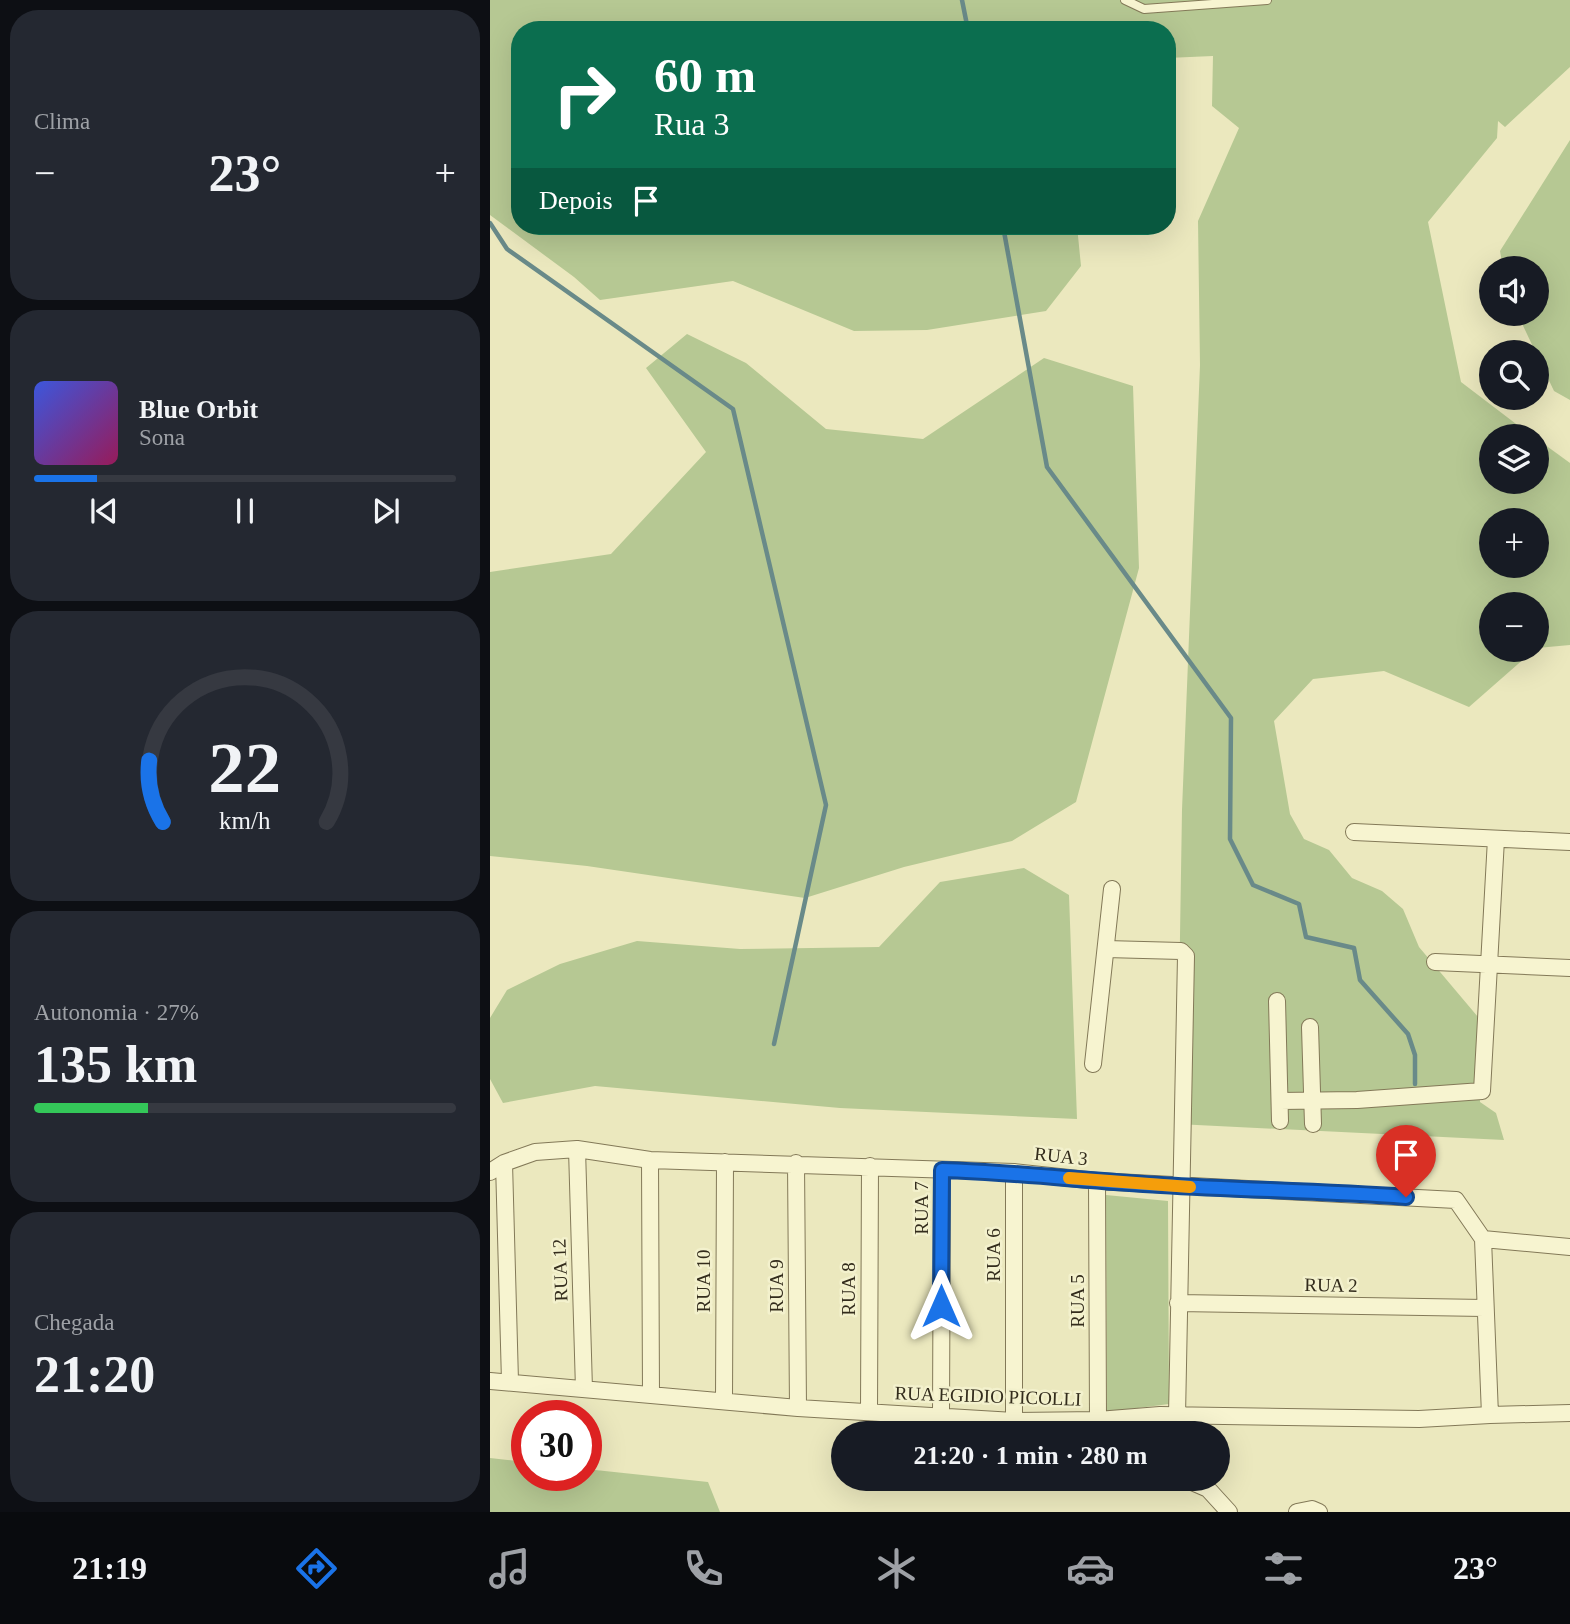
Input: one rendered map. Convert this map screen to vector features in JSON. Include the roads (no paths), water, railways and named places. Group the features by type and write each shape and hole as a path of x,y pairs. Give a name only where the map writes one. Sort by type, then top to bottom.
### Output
{"street":[{"path":"1354,832 1570,842"},
{"path":"1280,1101 1482,1091 1496,839"},
{"path":"1093,1065 1112,889"},
{"path":"1106,949 1181,951 1186,956 1178,1303 1181,1421"},
{"path":"1435,962 1570,968"},
{"path":"1278,1001 1280,1122"},
{"path":"1310,1027 1313,1124"},
{"name":"RUA 3","path":"490,1172 504,1163 535,1152 577,1149 650,1160 1014,1172 1097,1181 1455,1200 1483,1238"},
{"name":"RUA 12","path":"577,1149 584,1389"},
{"path":"650,1160 652,1394"},
{"name":"RUA 10","path":"724,1399 725,1162"},
{"path":"504,1163 510,1381"},
{"name":"RUA 9","path":"796,1164 798,1408"},
{"name":"RUA 8","path":"869,1412 870,1166"},
{"name":"RUA 7","path":"941,1415 942,1170"},
{"name":"RUA 6","path":"1014,1172 1014,1421"},
{"name":"RUA 5","path":"1097,1181 1098,1420"},
{"path":"1490,1415 1483,1238 1570,1247"},
{"name":"RUA 2","path":"1178,1303 1484,1308"},
{"name":"RUA EGIDIO PICOLLI","path":"490,1381 724,1399 798,1408 1014,1421 1180,1415 1419,1419 1570,1413"},
{"path":"1210,1491 1229,1512"},
{"path":"1297,1512 1312,1509 1319,1512"}],"lane":[{"path":"1125,0 1144,9 1267,0"}],"waterway":[{"path":"962,0 966,21"},
{"path":"490,223 507,249 733,409 826,805 774,1044"},
{"path":"1005,235 1047,467 1231,718 1230,839 1253,885 1299,904 1306,937 1354,948 1360,980 1408,1034 1415,1055 1415,1084"}]}
